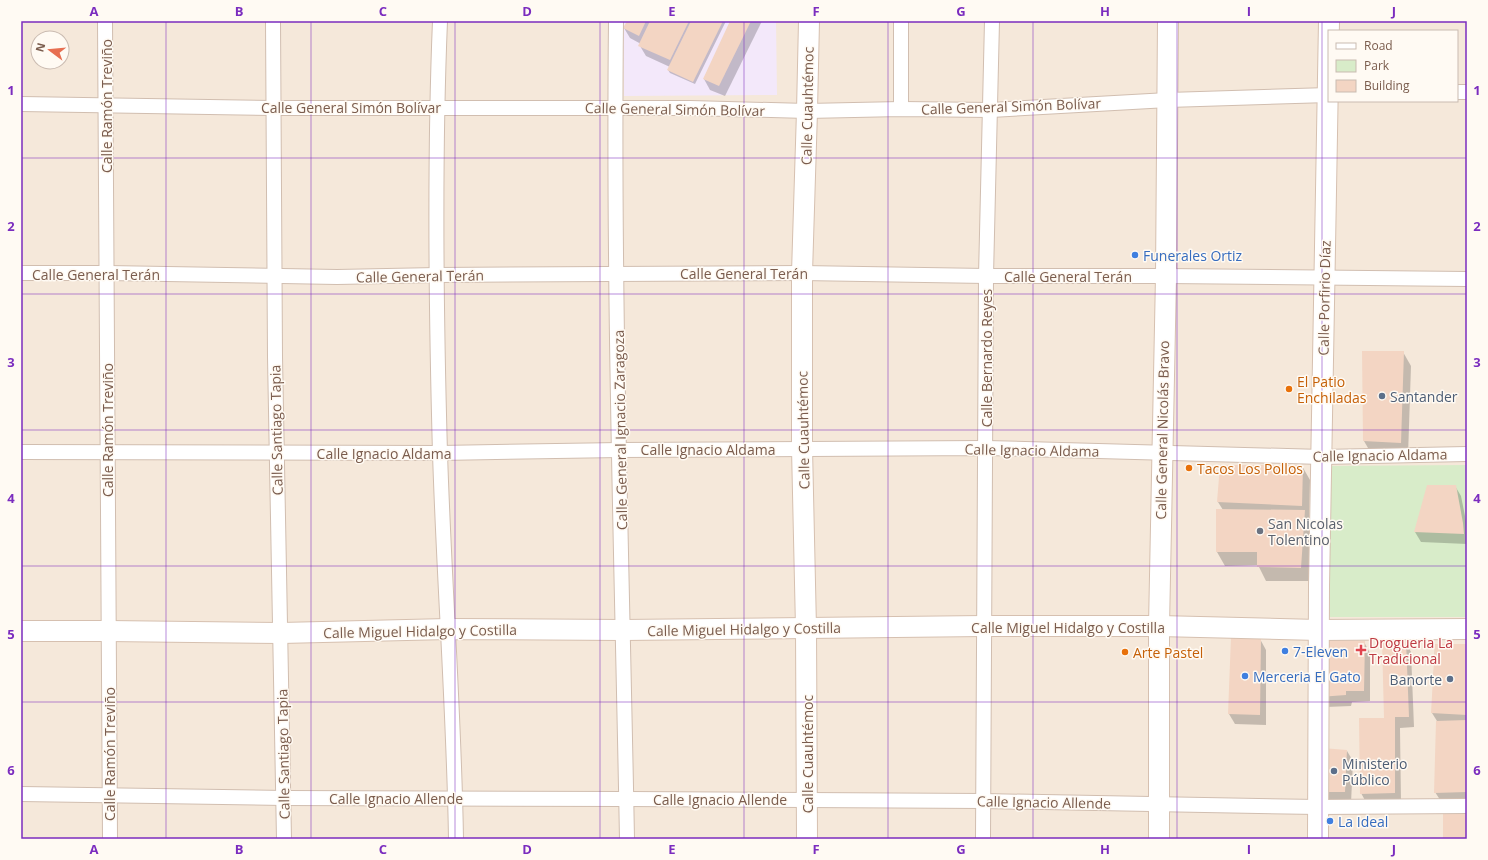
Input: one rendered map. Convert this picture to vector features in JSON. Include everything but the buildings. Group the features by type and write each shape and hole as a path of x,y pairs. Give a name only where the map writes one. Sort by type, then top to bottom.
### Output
{"street":[{"name":"Calle Ramón Treviño","path":"106,21 110,839"},
{"name":"Calle Santiago Tapia","path":"273,21 277,453 284,839"},
{"path":"440,21 437,108 437,275 440,453 456,839"},
{"name":"Calle General Ignacio Zaragoza","path":"616,21 615,108 617,274 627,839"},
{"name":"Calle Cuauhtémoc","path":"807,839 806,628 802,448 802,273 809,21"},
{"path":"901,21 901,109"},
{"name":"Calle Bernardo Reyes","path":"983,839 986,276 992,21"},
{"name":"Calle General Nicolás Bravo","path":"1159,839 1158,626 1166,276 1168,21"},
{"name":"Calle Porfirio Díaz","path":"1318,839 1318,630 1325,278 1328,21"},
{"name":"Calle General Simón Bolívar","path":"21,104 274,108 615,108 807,111 901,109 991,110 1168,100 1328,95"},
{"name":"Calle General Terán","path":"21,273 107,273 275,277 802,273 986,276 1467,279"},
{"name":"Calle Ignacio Aldama","path":"21,452 440,453 802,448 986,448 1322,457 1467,454"},
{"name":"Calle Miguel Hidalgo y Costilla","path":"21,631 280,633 448,629 623,630 984,626 1158,626 1318,630 1467,629"},
{"name":"Calle Ignacio Allende","path":"21,794 284,798 627,798 983,801 1318,807 1467,806"}],"shaded area":[{"path":"21,21 1467,21 1467,839 21,839"},
{"path":"623,21 776,21 777,95 624,96"}],"green space":[{"path":"1467,465 1467,617 1325,617 1325,466"}],"place":[{"name":"Funerales Ortiz","path":"1135,255"},
{"name":"El Patio Enchiladas","path":"1289,389"},
{"name":"Santander","path":"1382,396"},
{"name":"Tacos Los Pollos","path":"1189,468"},
{"name":"San Nicolas Tolentino","path":"1260,531"},
{"name":"Drogueria La Tradicional","path":"1361,650"},
{"name":"7-Eleven","path":"1285,651"},
{"name":"Arte Pastel","path":"1125,652"},
{"name":"Merceria El Gato","path":"1245,676"},
{"name":"Banorte","path":"1450,679"},
{"name":"Ministerio Público","path":"1334,771"},
{"name":"La Ideal","path":"1330,821"}]}
